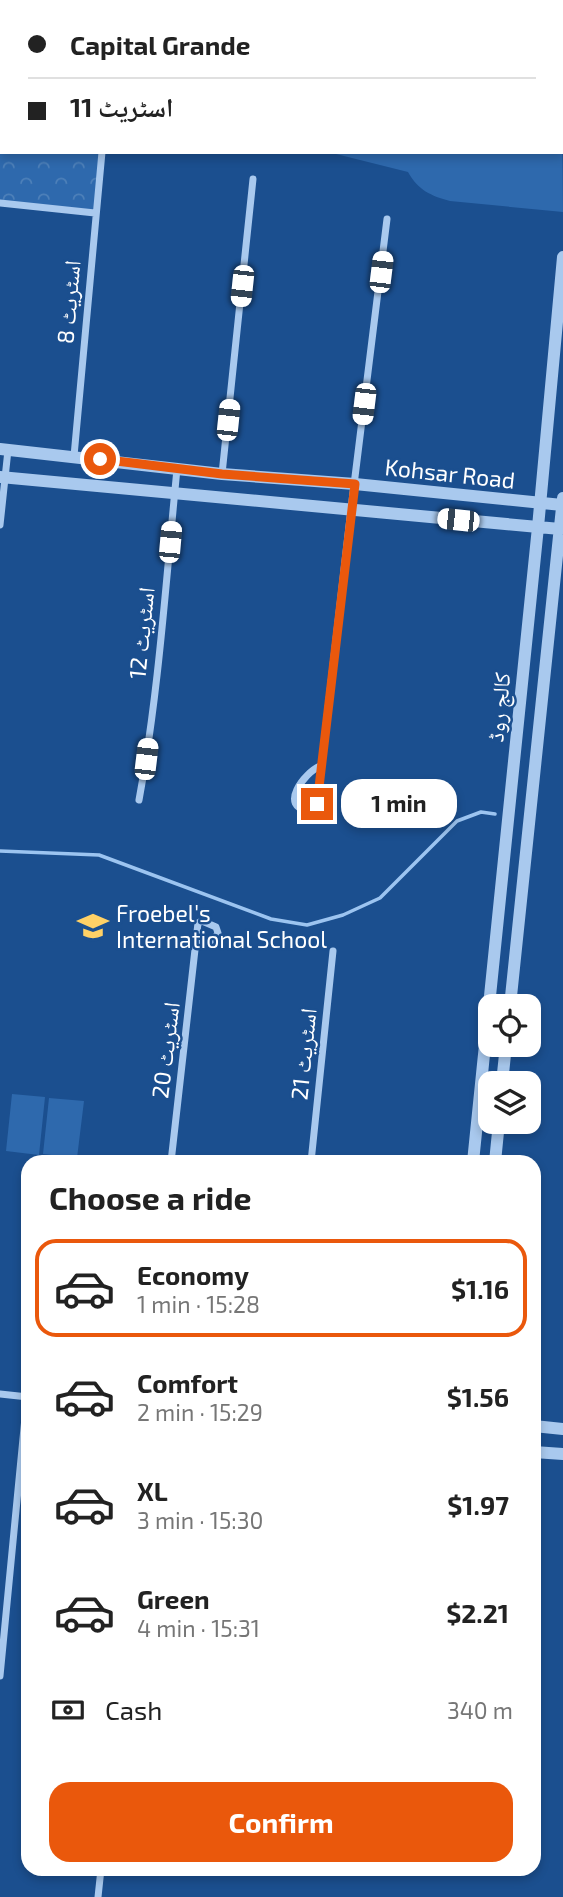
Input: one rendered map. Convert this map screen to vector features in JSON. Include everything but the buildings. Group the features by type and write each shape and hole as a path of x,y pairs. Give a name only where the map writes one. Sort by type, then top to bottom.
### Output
{"street":[{"name":"اسٹریٹ 8","path":"74,456 102,154"},
{"path":"222,474 253,179"},
{"path":"0,203 95,214"},
{"path":"320,766 311,770 297,788 295,806 301,810 309,811 317,804 387,219"},
{"name":"کالج روڈ","path":"474,1155 563,257"},
{"path":"0,525 4,449"},
{"name":"Kohsar Road","path":"4,449 222,474 355,484 562,505"},
{"name":"اسٹریٹ 12","path":"139,800 153,705 177,469"},
{"name":"Kohsar Road","path":"3,477 560,529"},
{"name":"کالج روڈ","path":"511,994 563,498"},
{"name":"اسٹریٹ 20","path":"172,1155 196,943"},
{"name":"اسٹریٹ 21","path":"312,1155 333,951"},
{"path":"496,1155 498,1134"},
{"path":"0,1394 21,1396"},
{"path":"541,1427 563,1429"},
{"path":"541,1452 563,1454"},
{"path":"0,1676 21,1467"},
{"path":"98,1897 100,1876"}],"green space":[{"path":"0,154 102,154 95,213 0,203"},
{"path":"336,154 562,154 563,212 450,201 426,191 408,172"},
{"path":"12,1094 45,1097 39,1155 6,1151"},
{"path":"49,1098 84,1101 77,1155 43,1154"}],"waterway":[{"path":"0,851 99,855 271,919 307,925 343,915 380,898 457,821 481,812 495,814"}],"place":[{"name":"Froebel's International School","path":"93,926"}],"route":[{"path":"100,459 222,474 355,484 317,804"}]}
